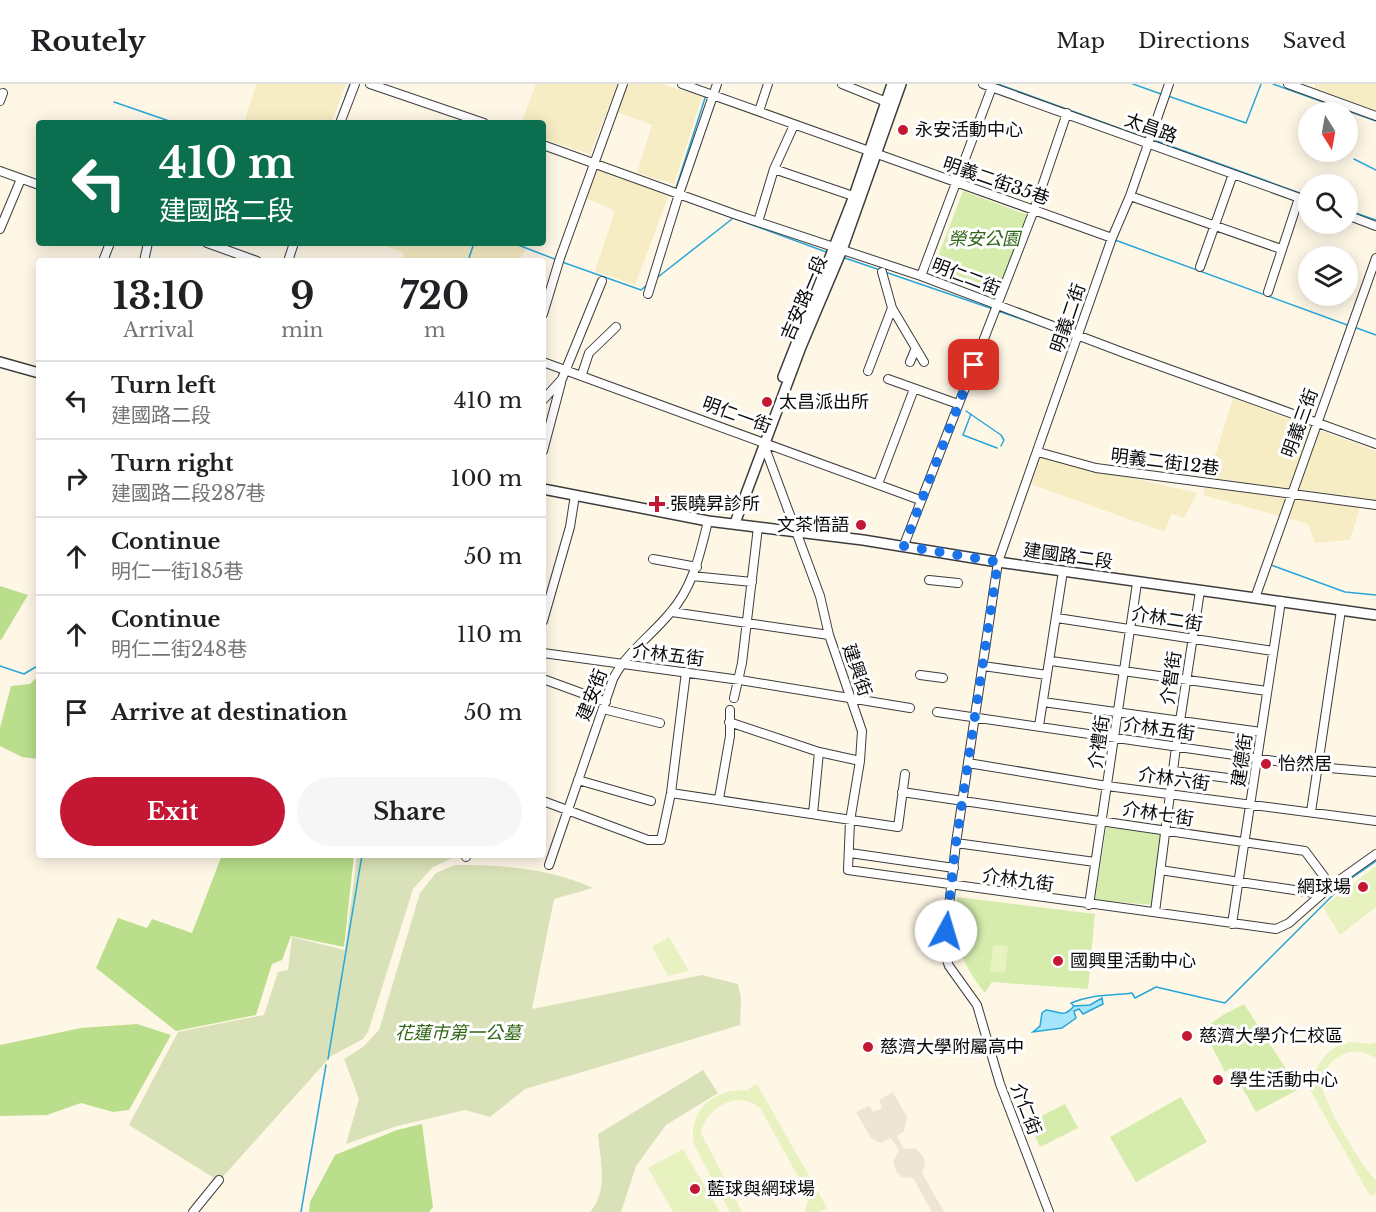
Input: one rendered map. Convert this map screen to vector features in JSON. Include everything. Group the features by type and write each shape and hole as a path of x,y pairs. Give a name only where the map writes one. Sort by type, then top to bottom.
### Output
{"street":[{"path":"341,120 355,84"},
{"path":"370,84 475,120"},
{"path":"546,304 560,258 622,84"},
{"name":"明義二街35巷","path":"682,84 1112,238"},
{"path":"648,294 717,84"},
{"path":"759,111 768,84"},
{"path":"842,84 890,103"},
{"name":"吉安路一段","path":"890,103 892,84"},
{"name":"吉安路一段","path":"732,523 838,249 890,103 901,84"},
{"name":"太昌路","path":"983,84 1298,198"},
{"name":"明義二街","path":"998,562 1169,84"},
{"path":"1288,84 1376,116"},
{"path":"921,276 992,87"},
{"path":"904,546 920,500 1035,210 1067,113"},
{"path":"758,222 774,169 794,124"},
{"name":"明仁二街","path":"546,146 758,222 921,276 1078,336 1376,444"},
{"path":"774,169 857,197"},
{"path":"0,171 36,184"},
{"path":"1200,267 1233,174"},
{"path":"0,229 21,179"},
{"path":"1130,196 1214,228 1281,249"},
{"path":"1268,292 1298,201"},
{"path":"1358,219 1376,226"},
{"path":"215,246 249,258"},
{"name":"明義三街","path":"1255,598 1376,258"},
{"path":"882,272 892,309 924,362"},
{"path":"546,440 562,379 603,281"},
{"path":"868,371 892,309"},
{"path":"582,374 589,353 616,327"},
{"path":"910,362 915,350"},
{"path":"0,362 36,371"},
{"name":"明仁一街","path":"546,363 582,374 920,500"},
{"path":"546,397 562,379"},
{"path":"888,379 958,404"},
{"path":"878,484 914,389"},
{"name":"建興街","path":"764,443 820,596 829,635 862,731 860,761 850,821"},
{"name":"明義二街12巷","path":"1038,452 1096,468 1376,504"},
{"name":"建國路二段","path":"546,490 708,520 904,546 1137,583 1376,615"},
{"path":"546,611 570,528 575,495"},
{"name":"建安街","path":"549,865 620,665 672,612 697,567 708,520"},
{"path":"734,698 747,622 758,527"},
{"path":"653,559 697,567"},
{"name":"介仁街","path":"998,562 956,843 944,952 949,966 977,1005 1000,1084 1049,1212"},
{"path":"1039,726 1051,661 1063,571"},
{"path":"692,576 752,582"},
{"path":"929,580 958,583"},
{"name":"介禮街","path":"1089,905 1137,583"},
{"name":"介智街","path":"1155,912 1176,747 1200,591"},
{"name":"建德街","path":"1233,924 1281,601"},
{"path":"1311,812 1341,610"},
{"path":"672,612 829,635"},
{"name":"介林二街","path":"1056,618 1273,651"},
{"name":"介林五街","path":"546,653 686,672 853,701 910,708"},
{"path":"1051,661 1267,691"},
{"path":"983,666 1047,675"},
{"path":"546,802 648,840 661,840 671,792 686,672"},
{"path":"920,675 943,678"},
{"path":"546,680 604,706 660,723"},
{"path":"1043,702 1261,732"},
{"path":"719,799 730,736 730,710"},
{"name":"介林五街","path":"937,712 1317,767 1376,772"},
{"path":"729,722 819,752 860,761"},
{"path":"813,814 819,752"},
{"name":"介林六街","path":"968,763 1107,786 1376,821"},
{"path":"1174,771 1228,778"},
{"path":"671,792 898,827 905,774"},
{"path":"578,780 651,801"},
{"name":"介林七街","path":"902,792 1305,851 1331,886"},
{"name":"介林九街","path":"850,821 848,870 1276,929 1284,927 1331,886 1376,854"},
{"path":"956,843 1095,862"},
{"path":"850,853 954,867"},
{"path":"1160,870 1321,894"},
{"path":"193,1212 219,1180"}],"shaded area":[{"path":"256,84 346,84 332,120 245,120"},
{"path":"536,84 618,84 590,154 546,140 546,120 522,120"},
{"path":"626,84 663,84 702,97 674,184 637,173 652,125 617,112"},
{"path":"1315,84 1376,84 1376,110 1358,102 1314,88"},
{"path":"596,169 669,195 635,285 595,271 615,211 586,198"},
{"path":"386,246 527,246 521,258 402,258 404,253"},
{"path":"1233,398 1376,451 1376,508 1360,507 1350,540 1315,543 1308,524 1203,495"},
{"path":"1038,456 1197,493 1184,518 1171,514 1165,532 1030,484"},
{"path":"893,1092 907,1117 904,1131 897,1136 904,1149 915,1148 923,1156 925,1164 922,1173 944,1212 932,1212 913,1178 902,1177 897,1173 893,1161 899,1151 891,1138 881,1143 871,1138 856,1112 869,1106 873,1112 882,1108 879,1100"}],"green space":[{"name":"榮安公園","path":"963,191 1033,217 1001,297 932,272"},
{"path":"0,586 28,595 1,640 0,639"},
{"path":"36,678 36,759 22,757 0,746 0,728 11,686 30,684"},
{"path":"1107,823 1163,832 1154,905 1095,900"},
{"path":"221,858 354,858 344,947 291,936 282,960 272,964 256,1015 176,1031 96,968 118,918 147,928 152,919 192,933"},
{"name":"花蓮市第一公墓","path":"357,858 452,858 433,867 413,889 368,1032 363,1039 331,1056 219,1181 129,1125 178,1032 264,1015 278,972 288,970 292,937 345,950"},
{"name":"花蓮市第一公墓","path":"455,865 525,869 559,876 593,888 554,899 532,1009 702,975 738,984 741,998 740,1025 525,1089 490,1117 465,1110 397,1126 346,1144 359,1099 344,1059 363,1047 379,1030 420,893 436,873"},
{"name":"網球場","path":"1376,866 1376,907 1340,935 1323,907"},
{"path":"957,897 1095,914 1088,989 992,982 985,993 963,959 957,937"},
{"path":"669,937 689,971 668,976 652,947"},
{"path":"993,945 1008,946 1005,973 990,971"},
{"path":"1244,1004 1299,1089 1256,1112 1231,1068 1225,1072 1203,1029"},
{"path":"137,1024 171,1035 129,1110 113,1112 81,1103 47,1115 0,1116 0,1045 81,1028"},
{"path":"1353,1042 1371,1044 1376,1042 1376,1059 1359,1052 1342,1055 1328,1067 1322,1084 1344,1134 1376,1180 1376,1193 1370,1196 1305,1081 1312,1078 1319,1064 1332,1049"},
{"path":"703,1070 718,1093 666,1125 636,1166 621,1212 590,1212 600,1195 602,1175 598,1134"},
{"path":"757,1084 827,1208 820,1212 805,1212 809,1196 760,1108 751,1103 742,1100 724,1104 709,1116 701,1133 742,1212 730,1212 694,1145 695,1122 699,1112 707,1103 726,1093 737,1090 749,1091 748,1089"},
{"path":"1181,1097 1207,1142 1136,1182 1110,1137"},
{"path":"1065,1104 1078,1128 1040,1147 1029,1122"},
{"path":"422,1124 433,1207 429,1212 309,1212 310,1202 335,1155 397,1130"},
{"path":"683,1149 720,1212 673,1212 648,1168"}],"water":[{"path":"1102,998 1103,1004 1083,1014 1079,1009 1074,1011 1076,1018 1062,1028 1033,1032 1040,1026 1042,1013 1046,1010 1064,1013 1074,1006 1090,1005"}],"waterway":[{"path":"337,120 350,84"},
{"path":"998,84 1146,138"},
{"path":"1133,84 1161,94"},
{"path":"1168,96 1246,123 1261,84"},
{"path":"1273,84 1376,121"},
{"path":"678,189 676,188 706,95"},
{"path":"114,102 166,120"},
{"path":"1154,140 1298,192"},
{"path":"1358,161 1376,170"},
{"path":"681,199 829,253"},
{"path":"1358,214 1376,220"},
{"path":"658,277 732,219"},
{"path":"1115,240 1350,326"},
{"path":"469,258 473,246"},
{"path":"521,246 557,260"},
{"path":"842,257 880,270"},
{"path":"562,262 641,290 647,285"},
{"path":"885,272 993,309"},
{"path":"998,311 1061,333"},
{"path":"1354,327 1376,335"},
{"path":"966,411 1001,435 1004,440 1001,446"},
{"path":"971,414 963,435 997,448"},
{"path":"1271,565 1345,592 1376,595"},
{"path":"0,666 24,674 36,667"},
{"path":"328,1059 362,858"},
{"path":"1074,1006 1071,1003 1094,997 1132,993 1135,998 1156,987 1225,1003 1346,882 1376,861"},
{"path":"301,1212 326,1065"}],"place":[{"name":"永安活動中心","path":"903,130"},
{"name":"太昌派出所","path":"767,402"},
{"name":"張曉昇診所","path":"657,504"},
{"name":"文茶悟語","path":"861,525"},
{"name":"怡然居","path":"1266,764"},
{"name":"網球場","path":"1363,887"},
{"name":"國興里活動中心","path":"1058,961"},
{"name":"慈濟大學介仁校區","path":"1187,1036"},
{"name":"慈濟大學附屬高中","path":"868,1047"},
{"name":"學生活動中心","path":"1218,1080"},
{"name":"藍球與網球場","path":"695,1189"}],"route":[{"path":"946,931 956,843 986,639 996,589 998,562 904,546 974,365"}]}
